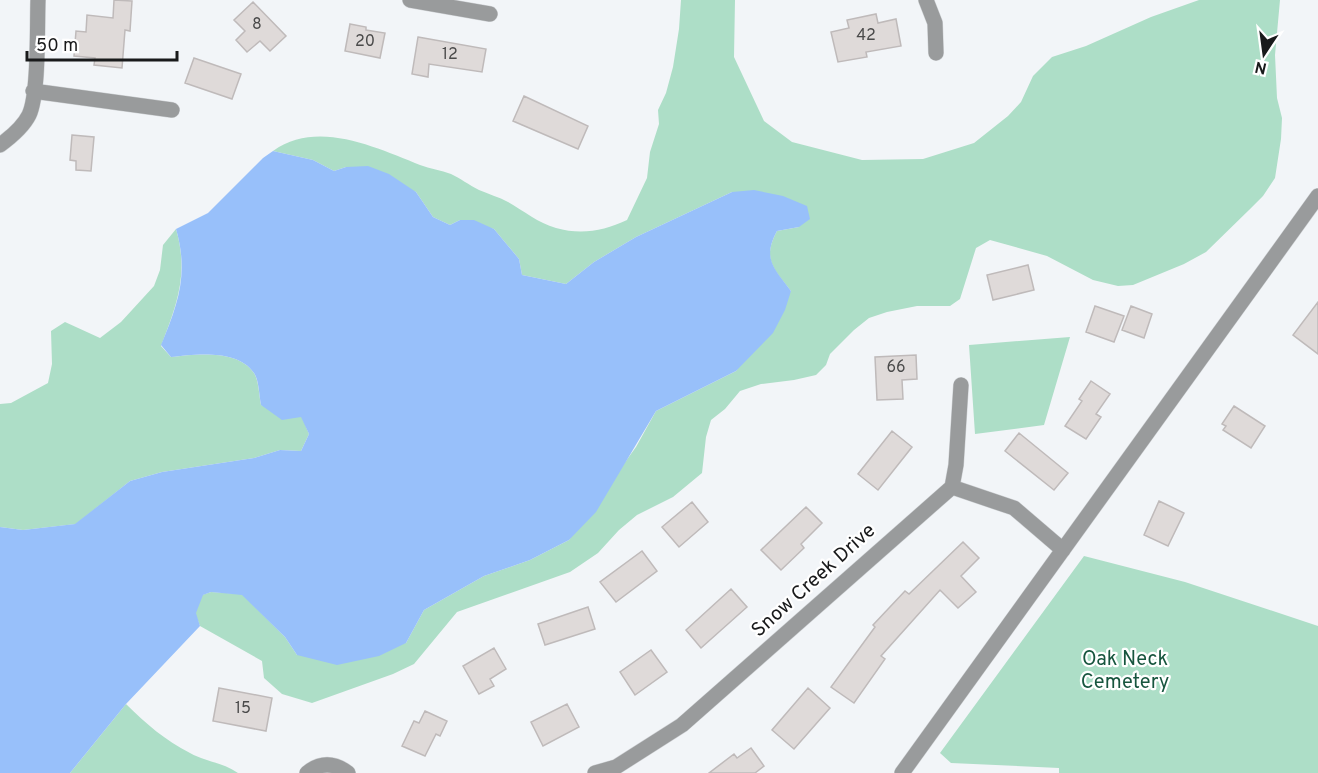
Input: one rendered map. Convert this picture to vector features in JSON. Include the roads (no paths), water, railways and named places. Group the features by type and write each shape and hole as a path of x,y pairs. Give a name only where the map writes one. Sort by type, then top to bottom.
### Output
{"street":[{"path":"0,145 18,130 30,113 38,0"},
{"path":"410,0 490,14"},
{"path":"926,0 935,23 936,53"},
{"path":"33,91 172,110"},
{"path":"902,773 1318,196"},
{"path":"961,385 956,465 952,487 1014,508 1063,550"},
{"name":"Snow Creek Drive","path":"595,773 616,767 682,725 952,487"},
{"path":"307,773 322,764 332,764 348,773"}],"water":[{"path":"273,151 313,160 334,171 346,167 368,166 389,174 416,192 433,217 450,225 460,220 474,220 494,229 519,259 522,275 566,284 594,262 636,237 732,192 754,190 783,196 807,206 810,219 799,227 777,231 770,249 775,269 791,291 785,310 773,333 736,371 656,411 596,512 569,540 530,560 484,576 424,610 406,643 379,656 337,665 297,655 285,637 242,595 211,592 203,595 196,613 200,626 126,704 70,773 0,773 0,527 23,530 75,524 130,481 162,472 254,458 280,450 301,451 309,434 301,417 282,420 261,405 256,376 247,365 238,360 216,355 171,357 161,345 180,288 182,260 176,229 208,213 263,158"}],"park label":[{"name":"Oak Neck Cemetery","path":"1125,672"}]}
